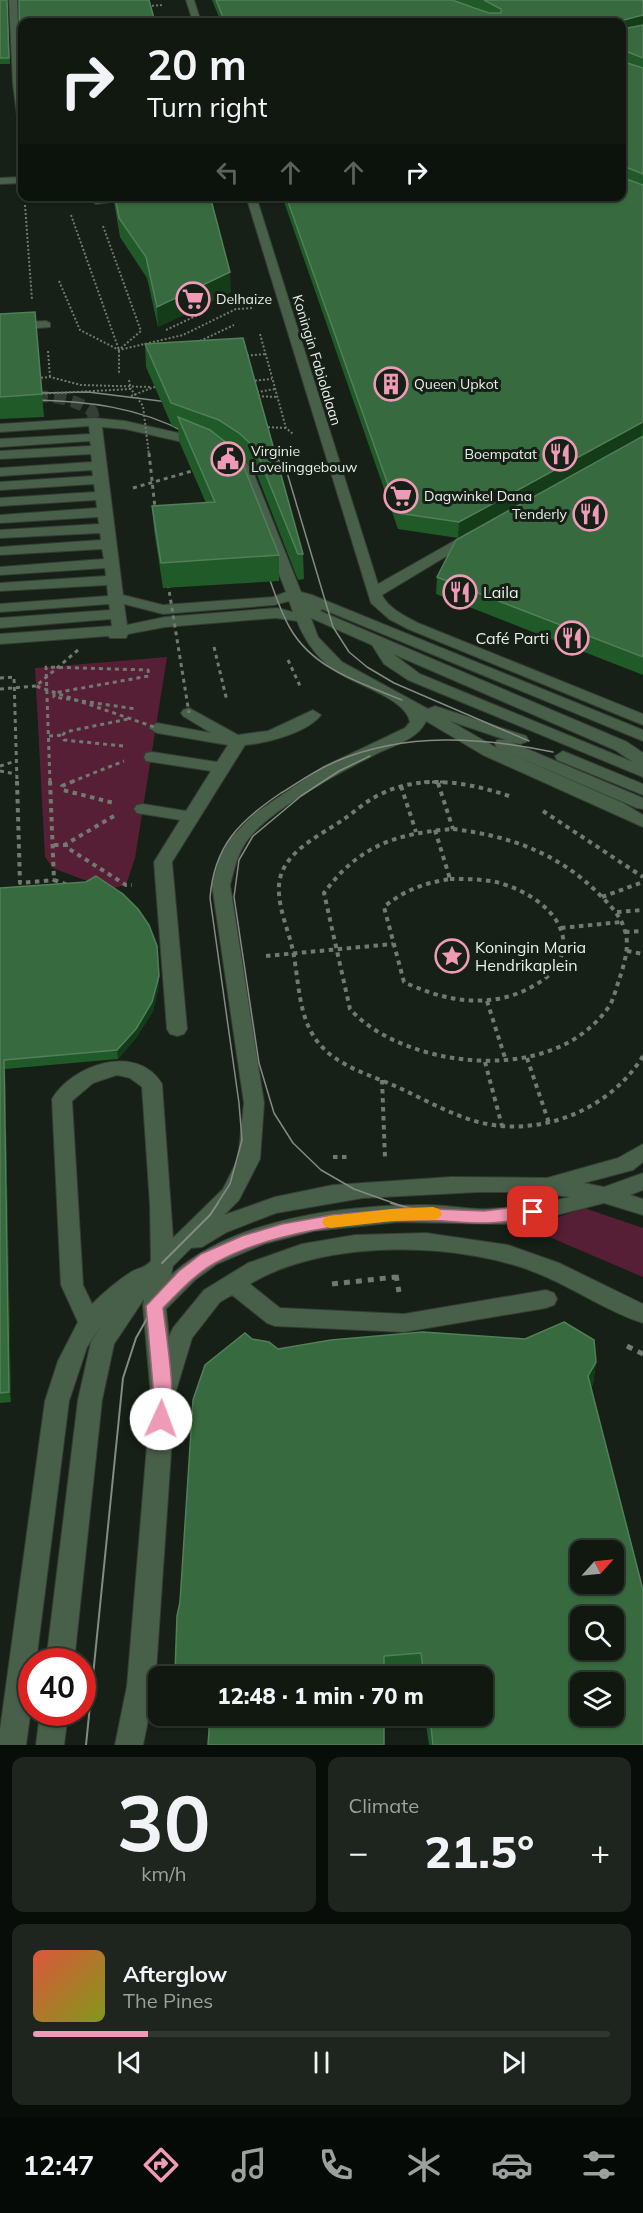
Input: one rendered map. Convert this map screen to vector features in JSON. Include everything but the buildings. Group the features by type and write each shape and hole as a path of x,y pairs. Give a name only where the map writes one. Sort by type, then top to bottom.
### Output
{"street":[{"path":"13,0 12,70 18,98"},
{"path":"190,0 196,18"},
{"path":"0,181 18,180"},
{"name":"Koningin Fabiolalaan","path":"253,201 375,596"},
{"path":"0,327 46,325"},
{"path":"0,428 94,422 125,425 200,441 215,447 235,460 248,474 311,638 336,665 402,700 489,751 617,807 643,822"},
{"path":"0,641 121,635 94,422"},
{"path":"0,443 97,444"},
{"path":"0,455 97,444"},
{"path":"0,472 99,473"},
{"path":"0,486 99,473"},
{"path":"0,502 102,496"},
{"path":"0,519 105,512"},
{"path":"0,534 107,528"},
{"path":"485,530 375,596 369,610 378,641 390,661 414,677 643,772"},
{"path":"0,551 109,544"},
{"path":"0,571 111,563"},
{"path":"0,587 114,587"},
{"path":"0,603 114,587"},
{"path":"0,608 123,599 163,610 274,601 293,595 309,605 621,746 643,760"},
{"path":"375,596 394,616 430,633 643,720"},
{"path":"0,641 123,630 165,621 277,613 292,617 309,605"},
{"path":"309,605 643,736"},
{"path":"0,623 117,614"},
{"path":"402,700 537,745 643,790"},
{"path":"62,1648 90,1400 103,1342 132,1296 231,1194 249,1159 254,1103 230,960 221,885 230,856 240,838 260,818 329,771 411,731 418,722 416,712 402,700"},
{"path":"402,700 643,802"},
{"path":"189,713 238,742"},
{"path":"157,728 238,742 281,734 313,715"},
{"path":"177,1029 163,862 238,742"},
{"path":"152,757 221,768"},
{"path":"573,760 643,802"},
{"path":"143,809 191,817"},
{"path":"89,1321 72,1286 62,1099 73,1085 92,1074 118,1068 136,1072 152,1084 161,1204 162,1263 154,1306 163,1397 141,1686 129,1745"},
{"path":"547,1185 625,1164 643,1152"},
{"path":"154,1306 185,1276 207,1259 248,1240 282,1230 392,1215 428,1213 484,1217 515,1214 551,1209 604,1195 643,1181"},
{"path":"12,1745 57,1401 65,1369 78,1338 89,1321 120,1291 197,1239 234,1219 279,1204 345,1190 510,1182 547,1185 604,1195 643,1207"},
{"path":"163,1397 181,1335 212,1296 256,1269 302,1253 355,1243 426,1241 476,1247 508,1254 551,1269 643,1314"},
{"path":"234,1283 275,1317 404,1323 546,1299"},
{"path":"50,1745 52,1726"}],"path":[{"path":"147,6 168,5"},
{"path":"24,201 32,300 46,325 50,377"},
{"path":"96,201 108,243 141,331 119,350"},
{"path":"69,207 119,350 119,374"},
{"path":"59,282 80,330 119,350 183,335 236,309 253,308"},
{"path":"166,330 200,314"},
{"path":"200,341 234,325"},
{"path":"238,356 266,354"},
{"path":"30,379 50,377 81,385 162,389"},
{"path":"242,381 272,379 286,428 257,427"},
{"path":"129,380 131,389 143,406 156,514"},
{"path":"36,394 131,389"},
{"path":"275,389 243,395 277,397"},
{"path":"102,496 288,447"},
{"path":"168,584 189,713"},
{"path":"36,686 78,650"},
{"path":"284,653 313,715"},
{"path":"47,696 149,675 148,670 46,667 47,696 52,788 54,880"},
{"path":"0,678 14,677 20,883 54,880 75,888"},
{"path":"0,688 36,686 157,728"},
{"path":"49,736 63,735 65,732 145,713 54,697 54,695"},
{"path":"63,735 64,740 131,747"},
{"path":"63,788 62,786 132,758"},
{"path":"0,766 16,761"},
{"path":"0,771 16,774"},
{"path":"438,783 453,829"},
{"path":"512,797 483,789 438,783 401,786 381,793 299,850 285,863 279,880 279,893 294,953 306,1020 312,1034 328,1053 348,1066 478,1122 502,1126 549,1123 588,1108 613,1092 638,1069 643,1056"},
{"path":"401,786 416,832"},
{"path":"52,788 63,788 63,790 123,805"},
{"path":"533,805 643,877"},
{"path":"54,845 66,845 123,811"},
{"path":"453,829 491,833 528,844 560,861 617,912 626,932 627,951 614,998 594,1024 565,1045 528,1058 485,1062 463,1061 420,1051 381,1033 351,1009 324,893 342,869 367,850 390,839 416,832 453,829"},
{"path":"435,830 450,879"},
{"path":"66,845 126,885"},
{"path":"450,879 475,879 498,882 520,890 546,907 561,928 564,945 560,961 550,975 533,987 512,996 488,1001 462,1001 436,996 404,982 384,907 406,890 427,883 450,879"},
{"path":"602,897 643,882"},
{"path":"617,912 643,910"},
{"path":"561,928 621,922"},
{"path":"626,932 643,931"},
{"path":"230,960 393,944"},
{"path":"627,951 643,954"},
{"path":"488,1001 506,1061"},
{"path":"528,1058 549,1123"},
{"path":"485,1062 502,1126"},
{"path":"382,1080 386,1167"}],"shaded area":[{"path":"167,657 135,858 126,885 108,889 53,868 45,857 35,668"},
{"path":"584,1208 643,1228 643,1277 528,1228"}],"tunnel":[{"path":"0,398 48,397 71,401 92,411 95,422"}],"tram line":[{"path":"0,394 88,392 176,403"},
{"path":"33,400 93,404 131,411 187,433"},
{"path":"263,442 286,469 333,627 349,652 367,667 394,683 529,741"},
{"path":"265,567 286,621 311,654 339,673 402,700"},
{"path":"217,1204 230,1184 242,1140 239,1103 210,898 217,864 231,836 253,814 281,793 322,768 363,752 390,745 444,740 499,743 553,752"},
{"path":"370,756 339,771 301,796 253,836 239,860 234,897 259,1063 274,1113 293,1143 321,1170 354,1189 396,1204"},
{"path":"162,1263 210,1215 218,1203"},
{"path":"391,1203 428,1213"},
{"path":"86,1745 123,1378 136,1338 154,1306"}],"slow traffic":[{"path":"330,1222 392,1215 433,1214"}],"place":[{"name":"Delhaize","path":"193,299"},
{"name":"Queen Upkot","path":"391,384"},
{"name":"Boempatat","path":"560,454"},
{"name":"Virginie Lovelinggebouw","path":"228,459"},
{"name":"Dagwinkel Dana","path":"401,496"},
{"name":"Tenderly","path":"590,514"},
{"name":"Laila","path":"460,592"},
{"name":"Café Parti","path":"572,638"},
{"name":"Koningin Maria Hendrikaplein","path":"452,956"}],"route":[{"path":"161,1419 163,1397 154,1306 185,1276 207,1259 248,1240 282,1230 332,1222 428,1213 484,1217 533,1212"}]}
